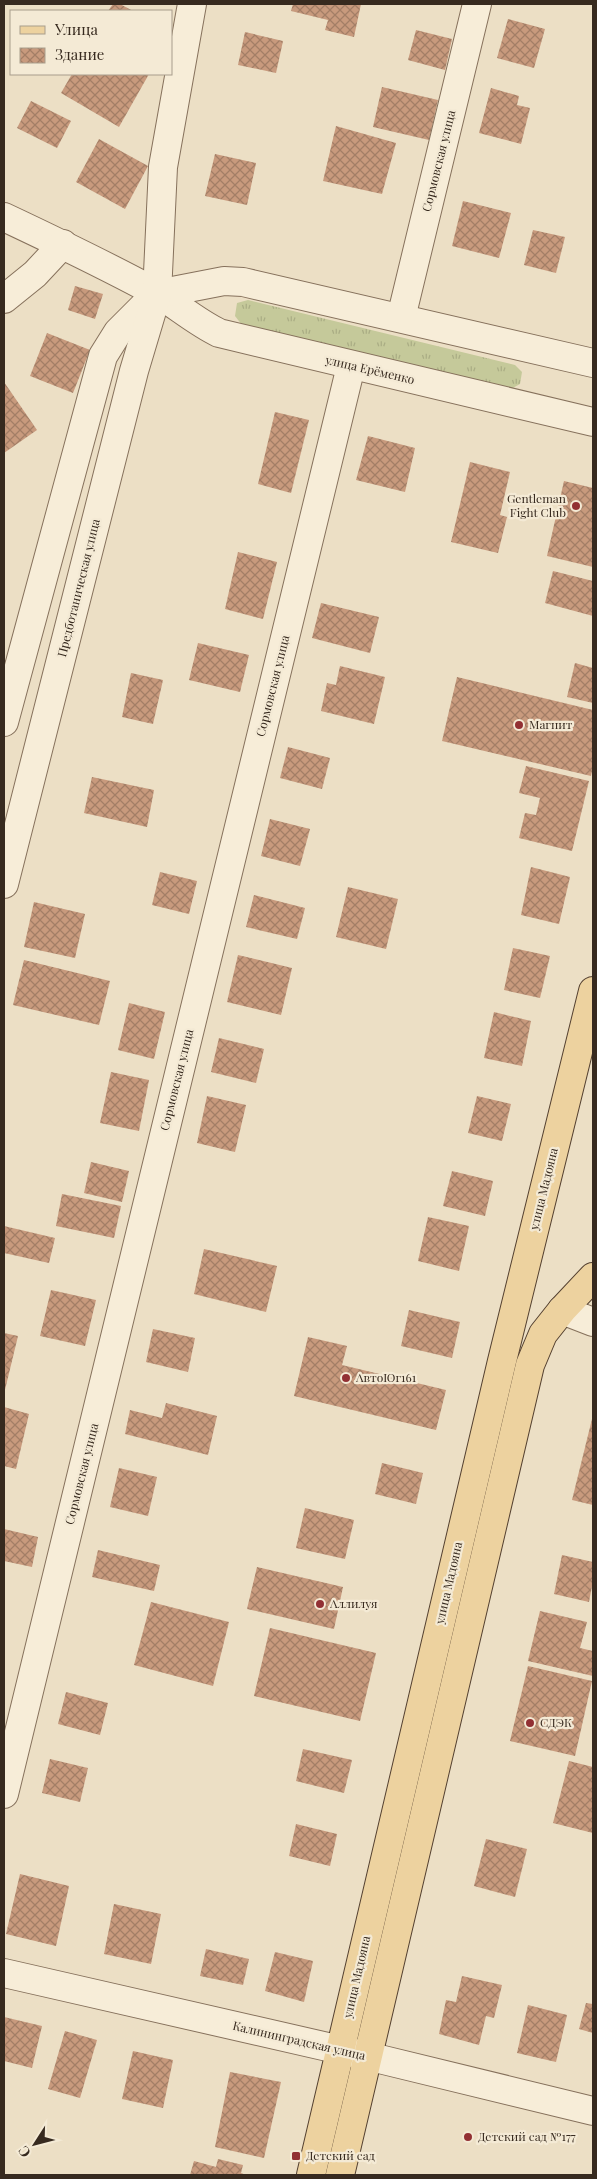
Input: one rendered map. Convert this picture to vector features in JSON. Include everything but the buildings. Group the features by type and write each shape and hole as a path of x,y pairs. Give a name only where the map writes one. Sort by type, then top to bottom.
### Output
{"main road":[{"name":"улица Мадояна","path":"311,2175 502,1361 593,991"},
{"path":"340,2175 530,1365 544,1334 562,1310 593,1277"}],"street":[{"name":"Предботаническая улица","path":"4,884 134,372 157,294 163,167 192,4"},
{"name":"Сормовская улица","path":"401,318 477,4"},
{"name":"улица Ерёменко","path":"4,217 63,244 157,294 204,326 219,333 351,366 593,422"},
{"path":"4,299 35,274 63,244"},
{"path":"4,722 103,356 118,332 157,294 224,281 243,282 593,363"},
{"name":"Сормовская улица","path":"4,1794 351,366"},
{"path":"562,1310 593,1322"},
{"name":"Калининградская улица","path":"4,1973 367,2056 593,2111"}],"green space":[{"path":"248,300 515,365 522,372 520,384 509,390 242,325 235,316 237,303"}],"place":[{"name":"Gentleman Fight Club","path":"576,506"},
{"name":"Магнит","path":"519,725"},
{"name":"АвтоЮг161","path":"346,1378"},
{"name":"Аллилуя","path":"320,1604"},
{"name":"СДЭК","path":"530,1723"},
{"name":"Детский сад №177","path":"468,2137"},
{"name":"Детский сад","path":"296,2156"}]}
